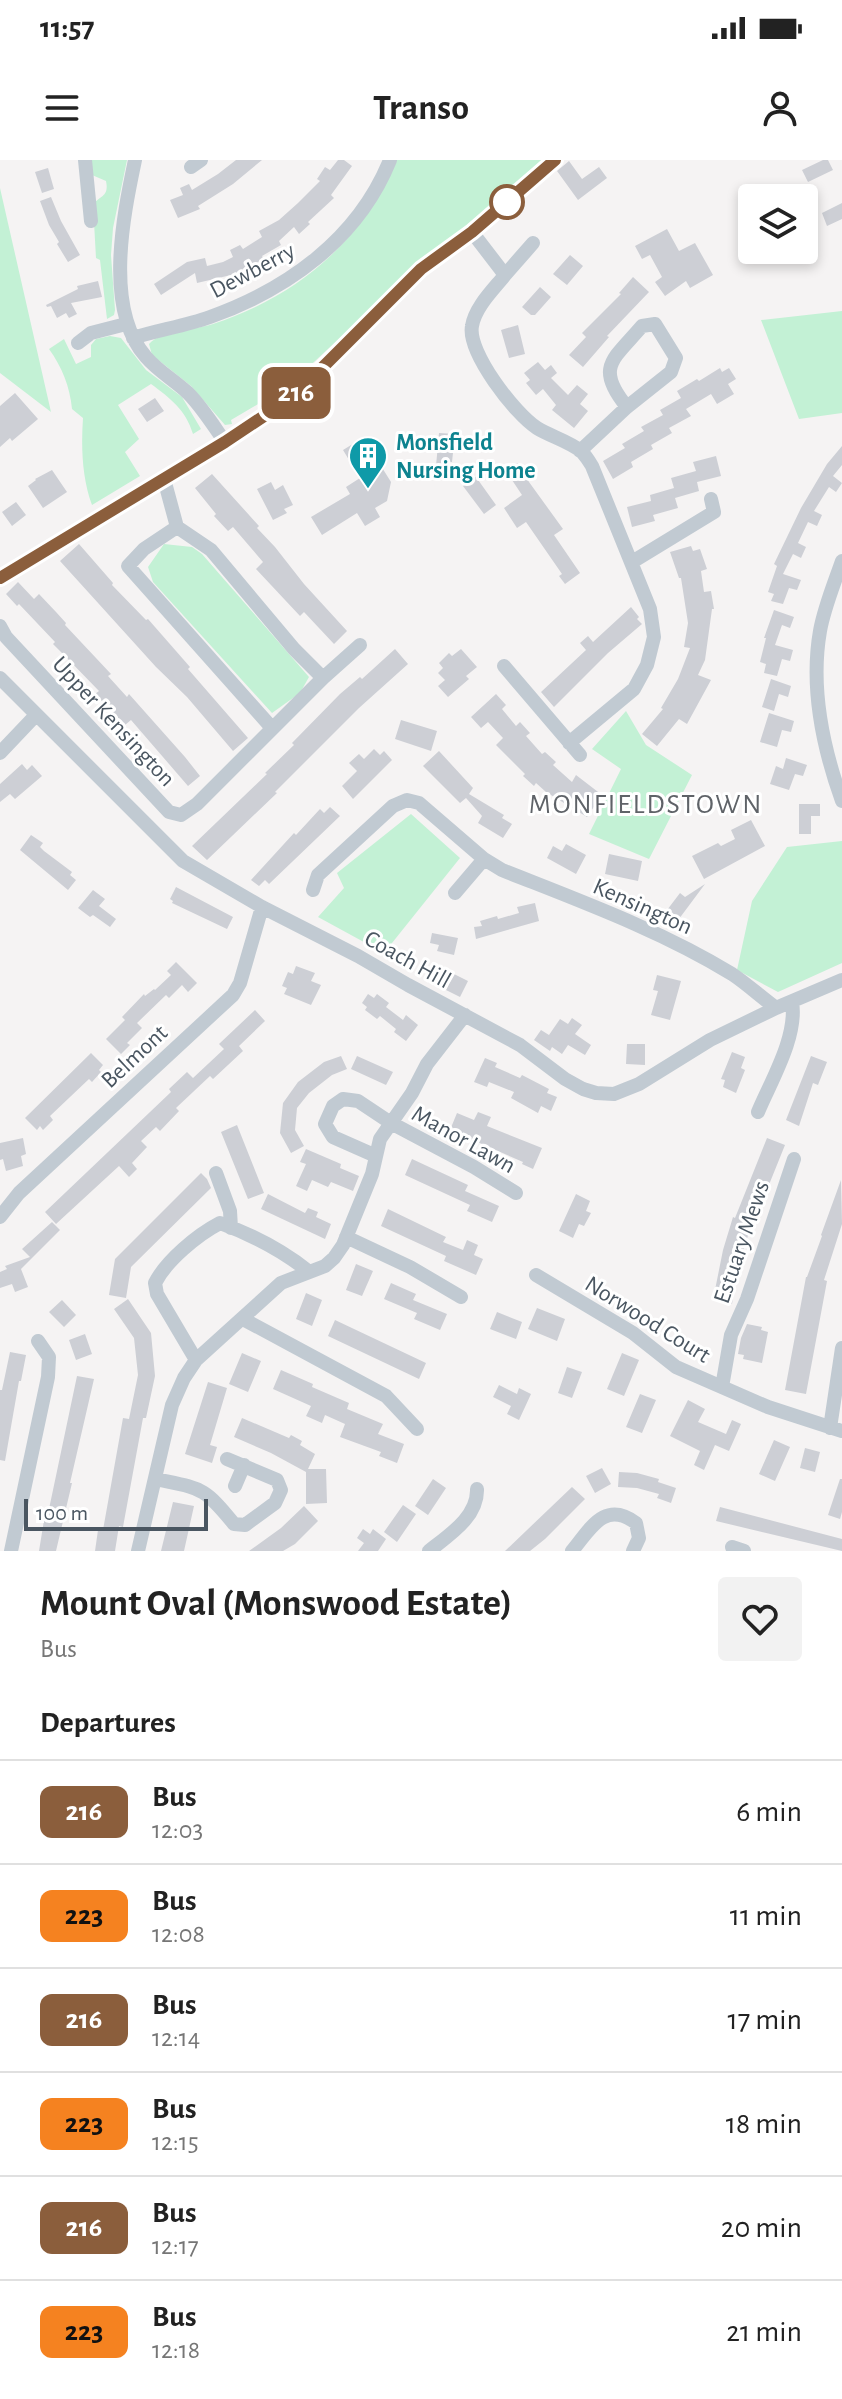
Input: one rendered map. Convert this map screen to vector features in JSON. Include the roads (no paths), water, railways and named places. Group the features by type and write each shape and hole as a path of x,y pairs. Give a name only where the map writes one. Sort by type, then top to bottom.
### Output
{"street":[{"path":"85,160 91,221"},
{"path":"135,160 121,239 120,274 126,324 143,354 159,371 185,390 225,442"},
{"name":"Dewberry","path":"133,338 239,306 278,287 310,265 344,233 367,204 390,160"},
{"path":"0,578 225,442 294,396 421,269 472,232 555,160"},
{"path":"472,232 505,275"},
{"path":"504,666 575,749 634,689 647,665 654,637 650,609 592,466 580,451 534,426 516,409 480,361 471,342 472,326 478,310 533,243"},
{"path":"78,343 91,333 126,324"},
{"path":"580,451 627,407 671,372 676,358 655,324 642,326 614,359 608,375 612,389 627,407"},
{"path":"164,479 177,527 211,550 294,649 323,678"},
{"path":"632,562 714,512 711,499"},
{"path":"177,527 144,549 128,566 272,728"},
{"path":"842,561 820,631 816,674 822,732 842,801"},
{"name":"Upper Kensington","path":"0,626 6,637 169,812 181,815 197,804 360,645"},
{"name":"Coach Hill","path":"0,678 183,861 262,907 520,1045 583,1089 614,1094 639,1084 710,1040 842,980"},
{"path":"0,753 36,715"},
{"name":"Kensington","path":"313,890 318,875 393,806 407,800 419,803 484,859 502,870 631,922 699,955 776,1008"},
{"path":"455,893 484,859"},
{"name":"Belmont","path":"0,1217 19,1193 233,995 240,983 262,907"},
{"path":"758,1112 793,1023 792,1002"},
{"path":"138,1551 172,1405 184,1378 196,1360 281,1283 325,1266 334,1258 372,1174 380,1139 412,1093 427,1064 465,1015"},
{"name":"Manor Lawn","path":"376,1156 333,1137 325,1124 331,1107 343,1099 358,1101 391,1123 516,1193"},
{"name":"Estuary Mews","path":"722,1387 731,1335 747,1299 794,1159"},
{"path":"216,1173 230,1211 231,1228"},
{"path":"196,1360 157,1294 155,1283 160,1272 204,1231 220,1223 295,1261 308,1271"},
{"path":"346,1237 410,1267 461,1297"},
{"name":"Norwood Court","path":"536,1275 633,1333 676,1367 768,1407 836,1429 842,1348"},
{"path":"243,1319 386,1396 417,1429"},
{"path":"11,1551 48,1377 49,1357 38,1341"},
{"path":"155,1479 198,1488 211,1496 234,1524 245,1525 275,1503 281,1490 277,1480 227,1459"},
{"path":"235,1486 244,1465"},
{"path":"429,1551 466,1520 477,1499 477,1489"},
{"path":"572,1551 593,1525 607,1514 623,1513 636,1523 639,1538 633,1551"}],"place":[{"name":"Monsfield Nursing Home","path":"368,490"}],"district":[{"name":"MONFIELDSTOWN","path":"646,803"}]}
